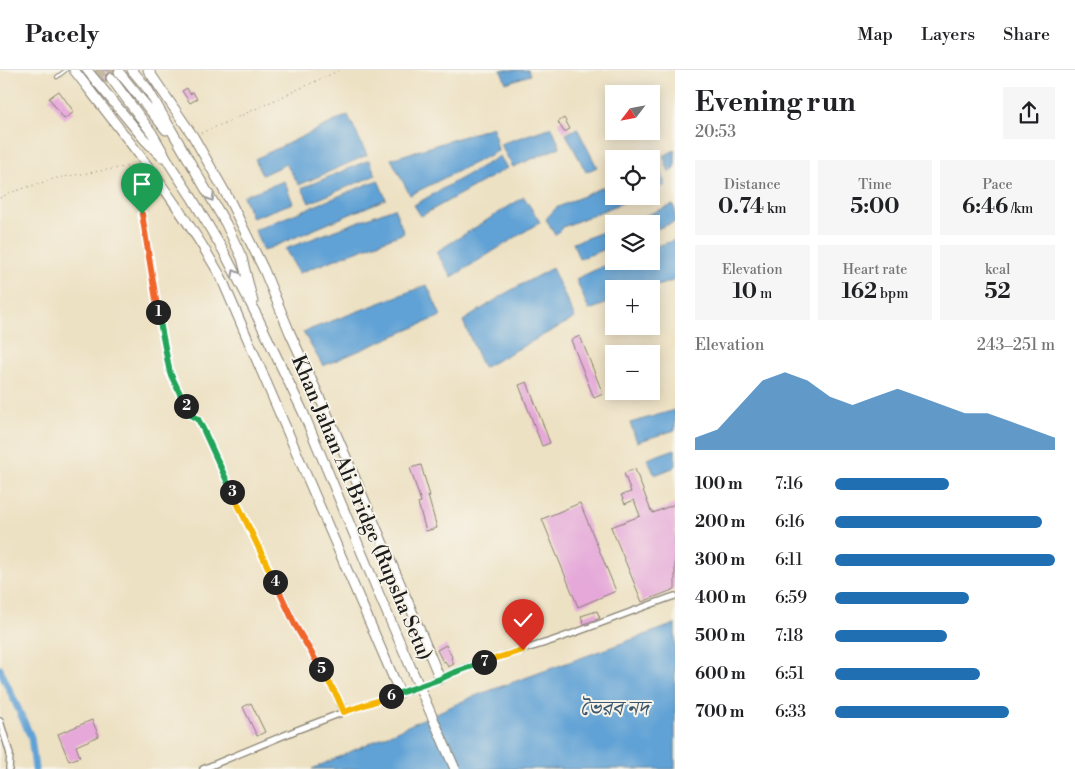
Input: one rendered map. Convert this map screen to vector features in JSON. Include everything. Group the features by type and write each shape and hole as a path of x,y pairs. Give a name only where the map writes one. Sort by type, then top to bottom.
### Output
{"highway":[{"path":"74,70 202,245 221,277 400,693"},
{"path":"87,70 144,139 170,166 192,198 224,252 257,316"},
{"path":"132,70 148,88 226,224 242,258 257,316"},
{"path":"139,70 151,85 165,110 187,156"},
{"path":"148,70 193,136 230,201 264,270 290,333 346,455 440,679"},
{"path":"115,76 155,131 170,166"},
{"path":"115,76 143,91 187,156"},
{"name":"Khan Jahan Ali Bridge (Rupsha Setu)","path":"257,316 304,412 381,599 455,769"}],"street":[{"path":"278,587 295,625 337,696 344,712"},
{"path":"203,769 344,712 675,596"},
{"path":"0,721 10,754 9,769"}],"lane":[{"path":"57,77 66,70"}],"path":[{"path":"193,136 340,70"},
{"path":"0,198 9,193 57,178 143,164 142,214 154,292 170,373 191,415 198,419 210,442 212,451 278,587"}],"water":[{"path":"501,70 528,70 530,75 506,83"},
{"path":"348,115 367,155 299,185 286,164 262,175 255,159"},
{"path":"493,127 498,151 410,195 391,159"},
{"path":"552,127 560,147 513,167 500,144"},
{"path":"577,128 597,167 586,172 566,134"},
{"path":"675,150 675,169 669,172 663,156"},
{"path":"500,156 507,168 421,216 414,205"},
{"path":"369,160 376,175 309,203 302,188"},
{"path":"660,170 666,185 660,187"},
{"path":"378,180 386,199 263,251 255,230"},
{"path":"284,181 293,203 252,218 243,196"},
{"path":"605,186 605,205 617,205 563,227 555,235 546,219 556,208"},
{"path":"524,197 540,222 452,277 436,252"},
{"path":"673,205 675,222 660,228 660,215 647,215"},
{"path":"394,208 404,233 299,273 285,249"},
{"path":"605,231 605,249 579,259 573,243"},
{"path":"675,240 675,280 660,285 660,280 605,280 605,304 589,310 576,279 605,265 605,270 660,270 660,245"},
{"path":"552,268 575,318 483,368 463,321 506,293"},
{"path":"427,285 441,316 323,366 303,332"},
{"path":"675,410 675,430 637,442 630,423"},
{"path":"675,449 675,467 655,475 647,459"},
{"name":"ভৈরব নদ","path":"675,624 675,769 312,769 472,697"}],"building":[{"path":"96,70 113,70 113,72 106,75 105,82"},
{"path":"187,88 190,94 193,92 197,99 190,103 182,91"},
{"path":"59,91 74,112 64,119 49,98"},
{"path":"564,118 570,129 564,132 558,122"},
{"path":"580,336 603,394 594,398 571,340"},
{"path":"527,382 550,443 542,446 519,385"},
{"path":"421,465 437,528 426,531 418,503 421,502 410,468"},
{"path":"635,469 653,513 675,504 675,589 642,602 611,527 640,516 634,500 625,504 621,495 631,492 624,473"},
{"path":"580,503 616,591 578,607 542,519"},
{"path":"597,611 600,618 584,624 581,616"},
{"path":"446,645 454,664 448,667 437,650"},
{"path":"251,703 265,732 257,736 243,707"},
{"path":"92,720 99,736 76,746 80,757 69,761 58,734"}],"waterway":[{"path":"0,669 31,737 35,769"}],"tunnel":[{"path":"97,70 106,82"},
{"path":"110,70 114,75"}],"route":[{"path":"142,214 154,292 170,373 191,415 198,419 210,442 212,451 295,625 337,696 344,712 440,679 488,660 523,650"}]}
